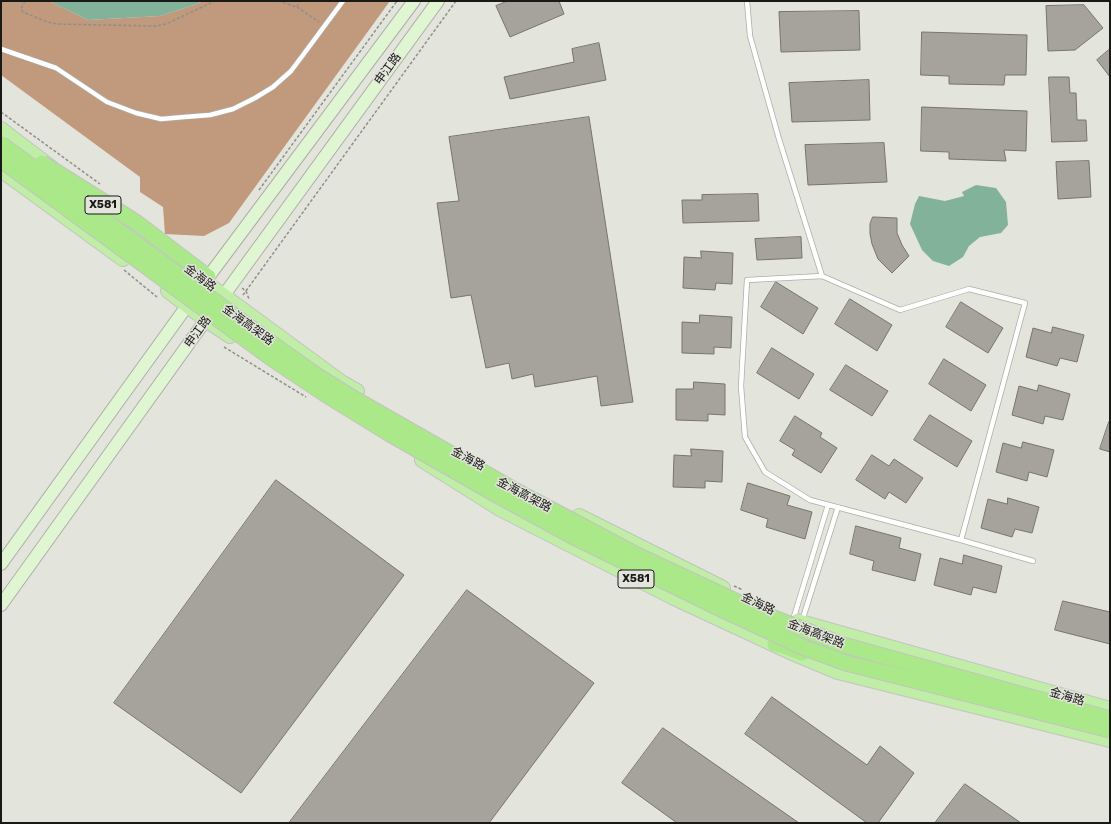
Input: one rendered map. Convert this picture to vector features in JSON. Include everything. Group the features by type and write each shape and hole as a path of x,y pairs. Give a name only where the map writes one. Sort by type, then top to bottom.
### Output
{"highway":[{"path":"1,136 137,223 186,259 206,279"},
{"name":"金海高架路","path":"1,144 281,350 340,391 509,487 639,556 761,613 843,645 1110,719"},
{"name":"金海高架路","path":"1,160 265,353 325,394 483,488 572,536 723,610 805,648 832,658 846,663 1110,730"},
{"path":"774,644 784,646 830,665 1110,736"}],"main road":[{"name":"申江路","path":"1,564 206,279 414,1"},
{"name":"申江路","path":"1,605 438,1"},
{"name":"金海路","path":"1,129 206,279 224,296 341,382 444,446 535,495 782,617 1110,709"},
{"name":"金海路","path":"1,170 172,293 206,320 321,398 500,508 674,598 838,672 1110,740"}],"lane":[{"path":"1,49 56,68 107,102 136,113 161,118 184,118 210,115 233,109 255,98 273,86 290,71 343,1"},
{"path":"747,1 750,36 779,139 822,276"},
{"path":"961,540 1025,303 969,289 900,310 822,276 748,280 741,386 744,437 765,472 810,500 961,540 1033,561"},
{"path":"797,621 828,505"},
{"path":"797,621 838,507"}],"path":[{"path":"25,1 21,9 23,12 52,23 156,26 166,24 215,1"},
{"path":"278,1 296,7 325,26"},
{"path":"296,7 300,1"},
{"path":"256,194 397,1"},
{"path":"250,302 246,291 456,1"},
{"path":"728,583 749,593"}],"shaded area":[{"path":"1,1 49,1 88,20 160,16 200,3 198,1 390,1 229,223 204,236 165,234 163,207 140,192 140,177 1,75"},
{"path":"49,1 198,1 200,3 160,16 88,20"},
{"path":"976,185 996,188 1006,202 1008,225 1001,233 980,237 969,246 963,257 949,266 933,261 922,250 910,224 915,204 919,196 945,201 964,196 962,192"}],"building":[{"path":"508,1 559,1 564,14 510,37 496,6"},
{"path":"1084,5 1103,28 1075,50 1048,51 1046,6"},
{"path":"859,11 860,50 781,52 779,12"},
{"path":"922,32 1027,35 1026,75 1005,75 1004,85 949,84 949,76 921,75"},
{"path":"599,43 606,80 510,99 504,77 574,62 572,49"},
{"path":"1110,49 1110,77 1097,60"},
{"path":"1049,77 1069,77 1070,93 1076,93 1077,120 1086,120 1087,141 1052,142"},
{"path":"869,80 870,120 792,122 789,83"},
{"path":"922,107 1027,111 1026,151 1004,150 1006,161 949,159 949,152 921,151"},
{"path":"589,117 633,402 601,406 597,376 535,387 533,374 512,379 509,363 486,368 471,295 451,298 437,203 459,201 449,137"},
{"path":"884,143 887,182 808,185 805,145"},
{"path":"1089,161 1091,197 1058,199 1056,162"},
{"path":"758,194 759,221 683,223 682,200 702,200 702,195"},
{"path":"873,217 897,218 897,233 909,256 892,273 878,259 872,244 870,224"},
{"path":"801,237 802,258 757,260 755,239"},
{"path":"701,251 733,253 732,284 716,283 715,290 683,288 684,257 701,258"},
{"path":"776,282 818,308 803,334 761,307"},
{"path":"850,299 892,325 877,351 835,324"},
{"path":"961,302 1003,328 988,353 946,327"},
{"path":"700,315 732,317 731,348 714,347 714,354 682,353 682,322 699,323"},
{"path":"1053,327 1084,335 1077,362 1060,358 1057,366 1026,357 1033,328 1051,333"},
{"path":"772,348 814,374 799,399 757,373"},
{"path":"944,359 986,385 971,411 929,384"},
{"path":"846,365 888,391 872,416 830,390"},
{"path":"694,382 725,384 725,415 708,414 708,421 676,420 676,389 693,389"},
{"path":"1039,385 1070,394 1063,420 1045,416 1043,424 1012,415 1019,386 1037,391"},
{"path":"930,415 972,441 957,467 914,440"},
{"path":"795,416 822,433 820,437 837,448 821,473 792,455 795,450 780,441"},
{"path":"1109,422 1110,423 1110,452 1100,449"},
{"path":"1023,442 1054,450 1047,477 1029,472 1027,481 996,472 1003,443 1021,448"},
{"path":"691,449 723,451 722,482 705,481 705,488 673,487 674,455 691,456"},
{"path":"872,455 889,466 894,459 923,478 906,503 889,492 885,499 856,480"},
{"path":"276,480 404,575 241,793 114,703"},
{"path":"748,483 790,496 787,505 812,512 805,539 766,527 768,519 741,510"},
{"path":"1008,498 1039,507 1032,533 1015,529 1012,537 981,528 988,499 1007,504"},
{"path":"856,526 901,538 899,548 921,554 915,581 872,570 874,561 850,554"},
{"path":"964,555 1002,566 996,593 973,587 971,595 934,585 940,558 962,564"},
{"path":"467,590 594,683 489,823 289,823"},
{"path":"1063,601 1110,612 1110,644 1055,630"},
{"path":"772,697 867,765 880,746 914,773 878,823 867,823 745,734"},
{"path":"663,728 799,823 677,823 622,783"},
{"path":"965,784 1021,823 935,823"}]}
